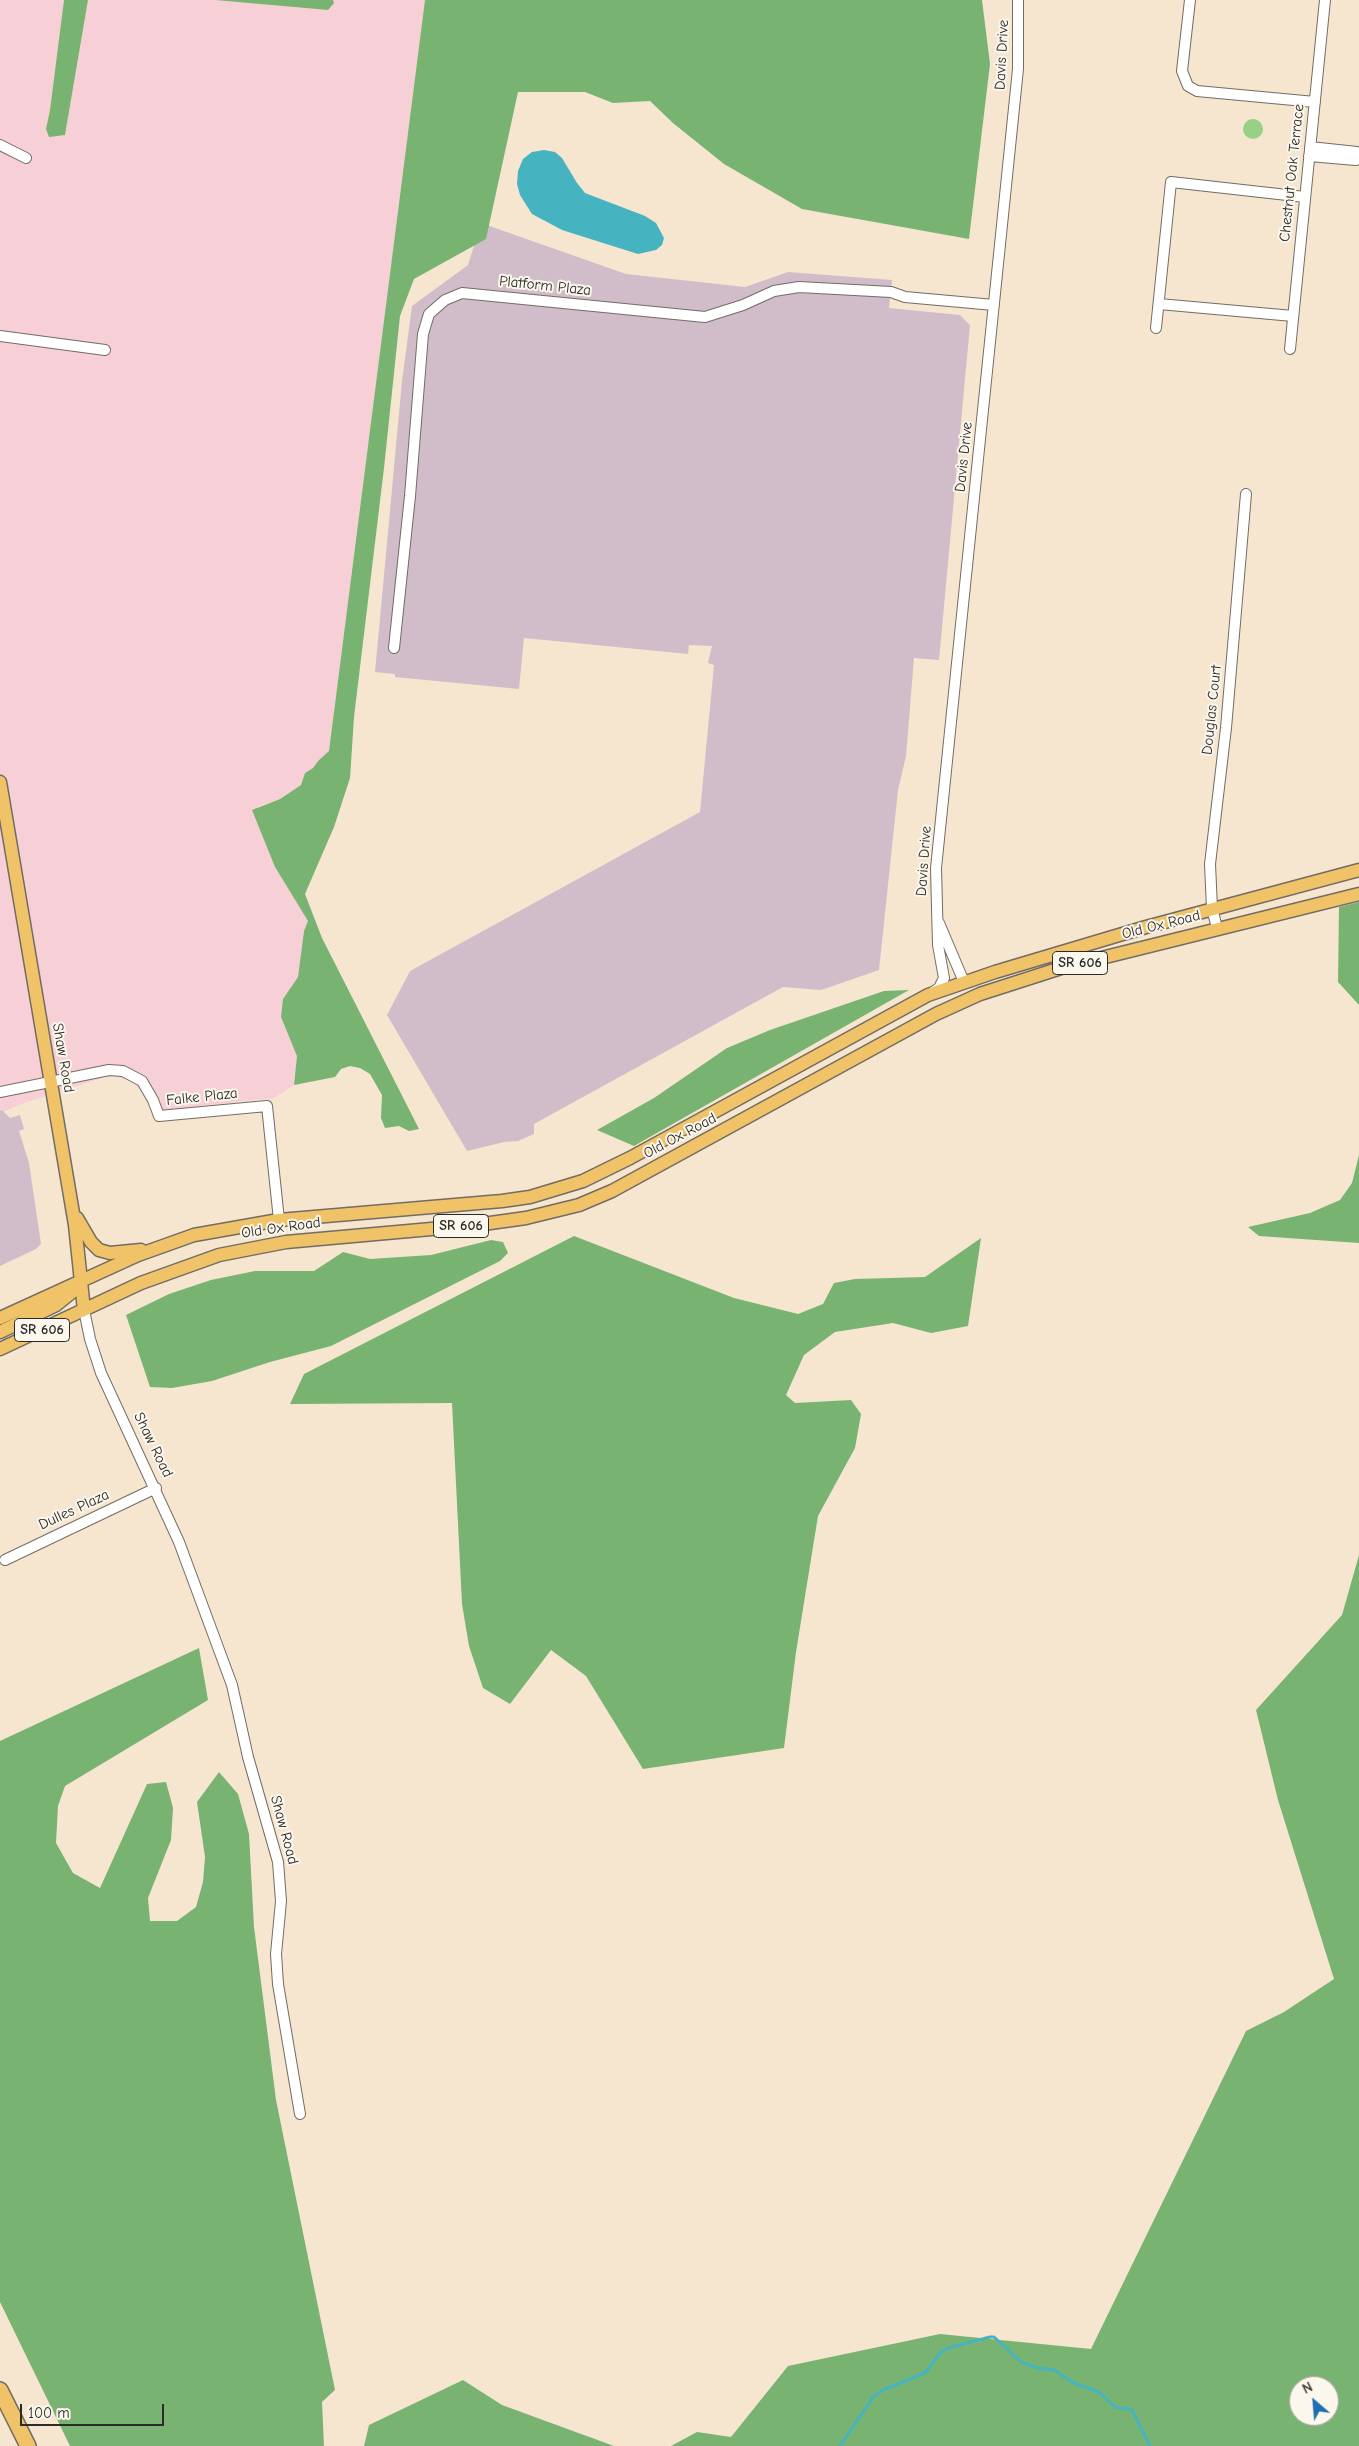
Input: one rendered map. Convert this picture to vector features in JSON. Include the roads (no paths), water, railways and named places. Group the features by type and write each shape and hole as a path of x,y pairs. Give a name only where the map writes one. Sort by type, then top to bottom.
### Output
{"highway":[{"path":"3,2397 28,2446"},
{"path":"3,2397 35,2446"}],"main road":[{"name":"Shaw Road","path":"0,782 72,1208 84,1310"},
{"name":"Old Ox Road","path":"0,1318 158,1247 194,1235 279,1220 502,1201 538,1195 583,1181 630,1158 930,994 964,982 1212,908 1359,870"},
{"name":"Old Ox Road","path":"0,1350 163,1273 219,1255 286,1242 476,1225 526,1218 579,1204 621,1186 946,1008 980,994 1025,978 1217,928 1359,894"},
{"path":"946,1008 958,998 964,982"},
{"path":"72,1208 91,1242 99,1250 116,1253 158,1247"},
{"path":"0,1332 56,1305 77,1288 81,1280"}],"street":[{"name":"Davis Drive","path":"930,994 939,988 944,978 938,945 936,868 1018,69 1018,0"},
{"path":"1190,0 1182,71 1188,86 1197,91 1314,102"},
{"name":"Chestnut Oak Terrace","path":"1290,349 1325,0"},
{"path":"0,145 26,158"},
{"path":"1310,151 1358,157"},
{"path":"1156,328 1171,182 1305,197"},
{"name":"Platform Plaza","path":"394,648 410,496 423,334 429,314 445,300 462,292 705,317 743,305 774,291 799,287 891,292 905,297 994,305"},
{"path":"1159,304 1293,316"},
{"path":"0,336 105,350"},
{"name":"Douglas Court","path":"1217,928 1212,908 1211,849 1226,728 1246,494"},
{"name":"Davis Drive","path":"937,917 964,982"},
{"name":"Falke Plaza","path":"51,1081 95,1071 123,1071 142,1081 154,1100 159,1116 267,1106 279,1220"},
{"path":"0,1092 51,1081"},
{"name":"Shaw Road","path":"84,1310 90,1339 101,1373 180,1542 232,1685 250,1765 278,1862 281,1901 276,1954 278,1984 300,2114"},
{"name":"Dulles Plaza","path":"5,1560 156,1488"}],"water":[{"path":"544,150 555,152 562,158 585,193 645,216 656,223 664,238 662,245 656,250 638,254 562,230 532,214 520,195 517,184 518,171 523,159 532,152"}],"waterway":[{"path":"840,2446 874,2396 885,2389 925,2373 940,2353 948,2348 990,2337 994,2337 1021,2362 1038,2368 1054,2370 1074,2383 1099,2392 1115,2407 1132,2410 1150,2446"}]}
